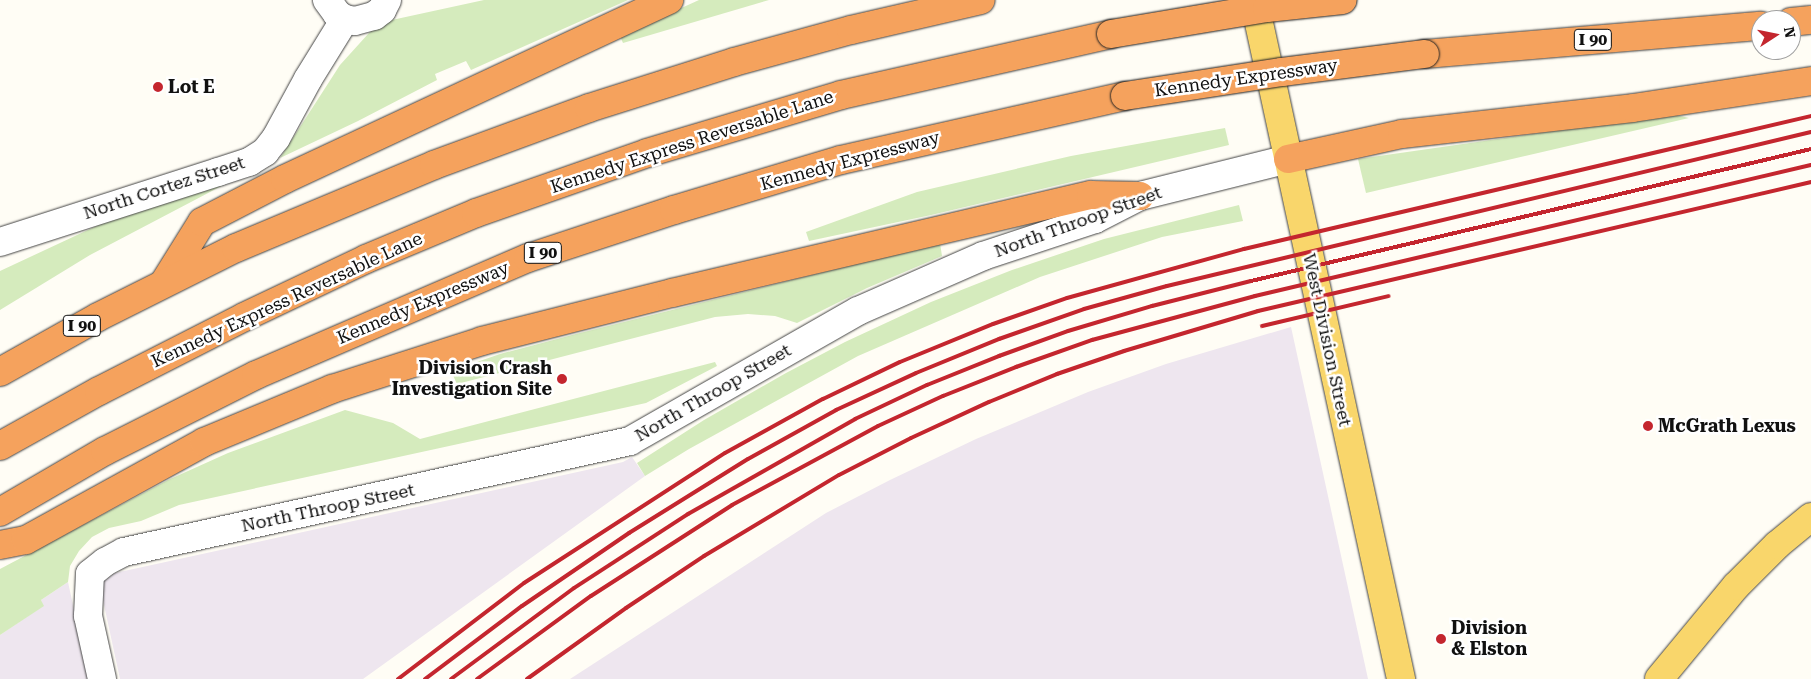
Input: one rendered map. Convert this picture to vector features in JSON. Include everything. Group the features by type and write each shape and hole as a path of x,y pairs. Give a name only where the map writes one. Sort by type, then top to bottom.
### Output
{"highway":[{"path":"164,283 202,222 285,180 669,0"},
{"name":"I 90","path":"0,372 164,283 236,248 434,165 588,108 734,62 851,30 982,0"},
{"name":"Kennedy Express Reversable Lane","path":"0,446 99,391 244,317 366,259 476,213 647,153 841,95 1111,34 1267,8 1343,0"},
{"name":"Kennedy Expressway","path":"0,512 105,451 256,375 528,258 674,210 841,160 1125,96 1282,72 1425,54 1751,27"},
{"path":"1288,159 1402,134 1632,108 1811,81"},
{"path":"0,545 26,540 204,442 332,389 482,341 672,293 1091,195 1140,196"}],"main road":[{"name":"West Division Street","path":"1254,0 1401,679"},
{"path":"1659,679 1736,586 1777,545 1811,518"}],"street":[{"path":"336,10 355,21 374,16 382,10 387,0"},
{"name":"North Cortez Street","path":"0,242 249,162 265,152 276,138 308,78 336,10"},
{"name":"North Throop Street","path":"102,679 88,616 90,574 105,562 124,552 630,441 858,311 983,256 1095,219 1140,196 1288,159"}],"shaded area":[{"path":"1291,327 1368,679 570,679 826,513 890,480 976,439 1088,392 1166,364"},
{"path":"632,457 645,476 363,679 120,679 101,591 104,581 115,573 623,462"},
{"path":"68,582 89,679 0,679 0,635 43,606 41,600"}],"green space":[{"path":"484,0 628,0 471,70 466,61 435,74 437,80 358,121 280,158 340,65 378,23"},
{"path":"699,0 769,0 623,43 620,36"},
{"path":"1672,114 1689,118 1366,193 1358,159"},
{"path":"1225,128 1229,145 931,215 809,241 806,232 917,192 1071,156"},
{"path":"231,181 90,255 0,310 0,271 105,222"},
{"path":"1239,205 1243,221 1162,237 1040,277 858,356 689,449 645,476 637,463 704,420 786,373 845,342 931,302 1012,270 1104,239"},
{"path":"940,243 942,256 867,288 797,323 775,316 748,314 715,317 457,384 451,371 500,354 576,334"},
{"path":"715,362 717,366 646,403 179,505 141,521 109,528 92,537 79,551 70,566 68,582 41,600 44,606 0,635 0,569 168,480 228,453 345,410 393,423 420,439"}],"railway":[{"path":"398,679 524,583 725,453 823,399 900,362 993,324 1067,298 1244,249 1811,116"},
{"path":"425,679 522,606 629,533 748,459 836,410 916,373 999,339 1084,309 1167,286 1811,132"},
{"path":"451,679 574,588 688,514 855,419 927,385 999,356 1068,331 1152,306 1811,149"},
{"path":"477,679 591,596 732,505 878,426 943,396 1016,367 1092,340 1255,296 1811,165"},
{"path":"527,679 626,608 704,556 839,475 911,438 989,402 1057,374 1124,351 1258,311 1811,182"},
{"path":"1262,326 1389,296"}],"place":[{"name":"Lot E","path":"158,87"},
{"name":"Division Crash Investigation Site","path":"562,379"},
{"name":"McGrath Lexus","path":"1648,426"},
{"name":"Division & Elston","path":"1441,639"}]}
